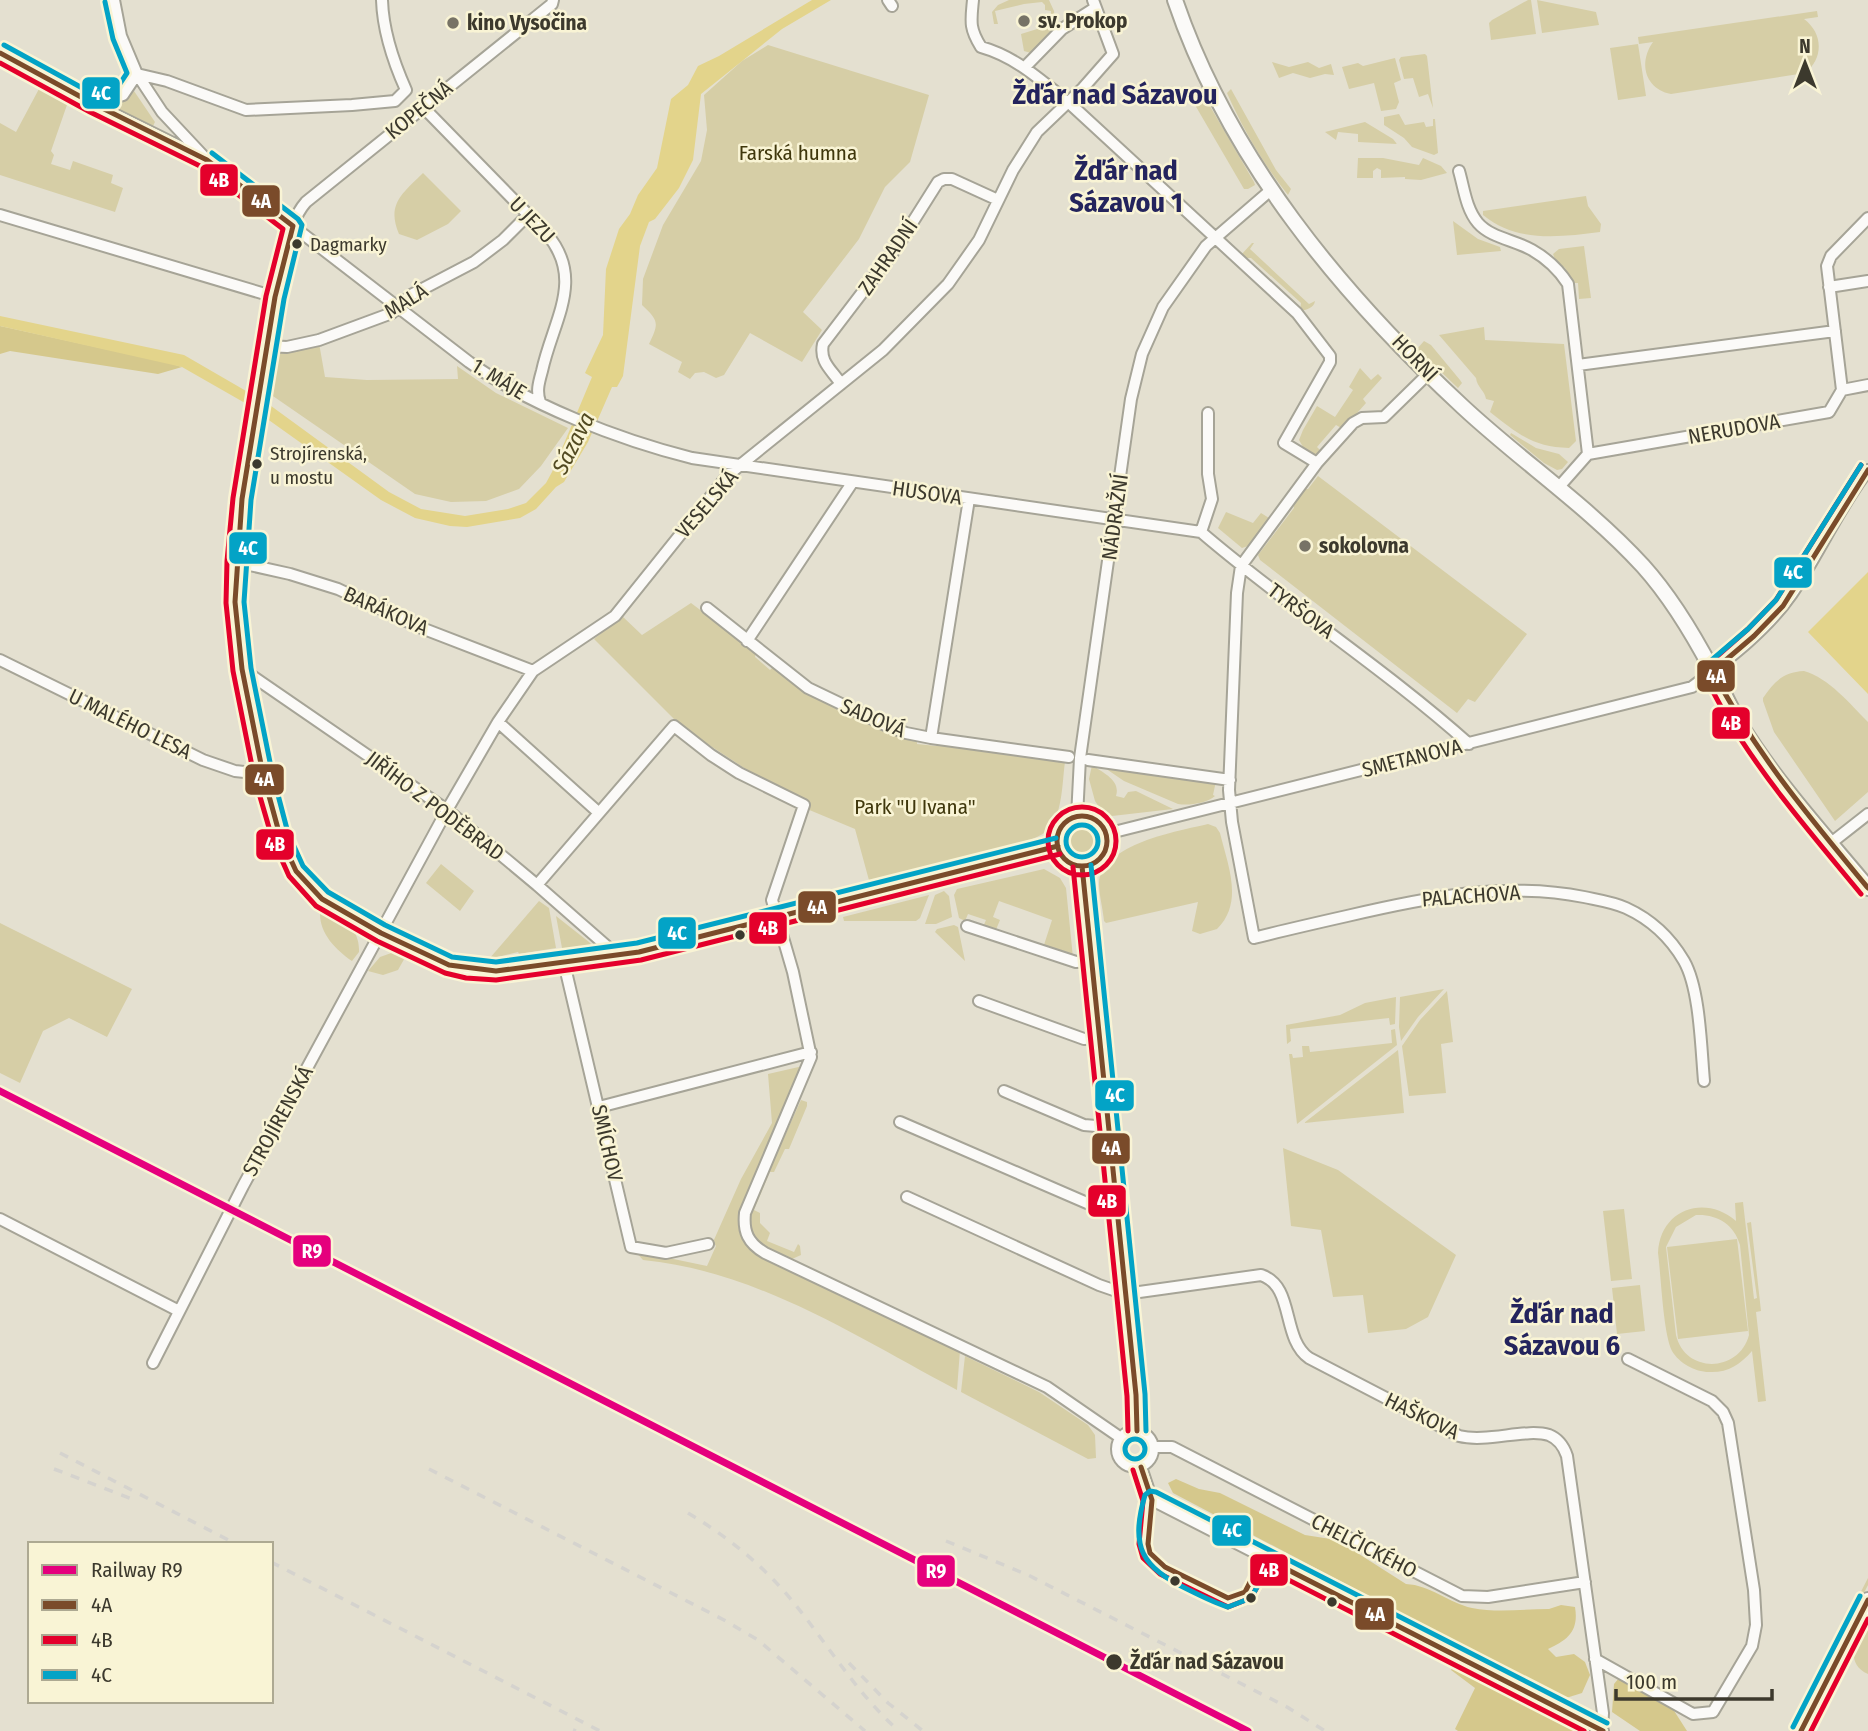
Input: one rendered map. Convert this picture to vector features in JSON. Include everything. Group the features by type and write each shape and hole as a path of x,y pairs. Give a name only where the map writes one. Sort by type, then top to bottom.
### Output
{"main road":[{"name":"HORNÍ","path":"1175,0 1211,86 1234,129 1272,189 1334,272 1462,406 1602,526 1643,566 1690,632 1743,729 1784,788 1868,888"},
{"path":"1801,1731 1868,1600"}],"street":[{"path":"114,0 121,36 137,74 162,113 206,160"},
{"path":"137,74 167,80 246,110 395,101 406,90 383,24 382,0"},
{"name":"KOPEČNÁ","path":"293,226 299,210 306,202 552,4 553,0"},
{"path":"973,0 970,19 974,36 981,47 1001,52 1025,67 1064,99 1234,255 1302,320 1320,343 1331,359 1284,443 1317,464"},
{"path":"1025,67 1062,29 1094,4"},
{"name":"VESELSKÁ","path":"381,933 498,722 533,671 615,615 728,475 883,350 948,284 979,240 1013,170 1037,132 1064,99 1083,88 1113,54 1094,4"},
{"path":"0,53 93,104 206,160"},
{"path":"93,104 123,94 137,74"},
{"name":"U JEZU","path":"422,107 528,215 558,247 563,257 567,278 565,295 543,362 537,392 544,404"},
{"name":"1. MÁJE","path":"206,160 486,374 544,404 621,436 679,455 739,467"},
{"path":"1459,171 1469,210 1478,223 1490,232 1532,250 1556,269 1568,284 1588,454 1558,488"},
{"name":"ZAHRADNÍ","path":"841,384 823,361 823,344 897,247 938,182 944,178 952,179 998,200"},
{"name":"NÁDRAŽNÍ","path":"1077,817 1080,758 1131,399 1142,354 1163,307 1214,237 1272,189"},
{"path":"0,215 275,298"},
{"name":"MALÁ","path":"266,346 287,347 319,340 393,313 411,295 474,262 503,240 528,215"},
{"path":"1868,218 1831,256 1827,265 1842,390 1868,385"},
{"path":"293,226 275,298 260,382 242,499 235,602 242,669 263,774 287,855 302,878 322,900 381,933 449,965 496,971 618,956 1058,846"},
{"path":"1829,287 1868,281"},
{"path":"1578,365 1835,331"},
{"path":"1230,803 1237,593 1241,566 1317,464 1353,423 1362,418 1384,417 1429,373"},
{"name":"NERUDOVA","path":"1588,454 1829,412 1842,390"},
{"path":"1115,520 1201,532 1212,499 1208,474 1208,413"},
{"name":"HUSOVA","path":"739,467 1115,520"},
{"name":"SMETANOVA","path":"1106,834 1692,687 1766,625 1791,596 1851,492 1868,470"},
{"path":"747,640 852,483"},
{"path":"931,738 969,499"},
{"name":"TYRŠOVA","path":"1201,532 1241,566 1436,714 1469,744"},
{"name":"BARÁKOVA","path":"236,562 338,589 419,627 533,671"},
{"name":"SADOVÁ","path":"707,608 808,688 885,725 931,738 1069,757"},
{"name":"U MALÉHO LESA","path":"0,660 203,760 235,771 263,774"},
{"name":"JIŘÍHO Z PODĚBRAD","path":"242,669 447,810 618,956"},
{"path":"498,722 598,812"},
{"path":"537,885 674,726 739,773 804,805 772,900 793,972 811,1052 810,1062 745,1213 744,1228 749,1240 765,1253 1047,1387 1121,1438"},
{"path":"1088,760 1230,780"},
{"name":"PALACHOVA","path":"1230,803 1254,938 1413,901 1496,891 1549,892 1578,896 1624,907 1645,918 1662,932 1684,960 1689,971 1700,1034 1704,1081"},
{"path":"1831,844 1868,814"},
{"path":"1077,817 1097,821 1106,834 1107,843 1102,856 1091,865 1073,864 1065,859 1058,846 1061,828 1077,817"},
{"path":"1082,866 1136,1395 1137,1431"},
{"path":"967,926 1076,962 1090,961"},
{"name":"STROJÍRENSKÁ","path":"153,1363 243,1186 381,933"},
{"name":"SMÍCHOV","path":"564,963 631,1247 666,1253 708,1244"},
{"path":"979,1001 1084,1039 1098,1038"},
{"path":"599,1107 811,1052"},
{"path":"1004,1091 1084,1125 1108,1127"},
{"path":"900,1122 1117,1216"},
{"path":"907,1197 1099,1285 1125,1294"},
{"path":"0,1219 179,1311"},
{"name":"HAŠKOVA","path":"1125,1294 1261,1275 1274,1282 1283,1298 1295,1344 1309,1359 1459,1436 1478,1438 1538,1434 1549,1435 1557,1440 1565,1448 1567,1456 1603,1713 1602,1731"},
{"path":"1595,1659 1693,1714 1702,1714 1713,1712 1719,1704 1752,1646 1755,1634 1754,1590 1728,1423 1723,1412 1712,1401 1628,1359"},
{"path":"1137,1431 1148,1436 1154,1447 1151,1459 1141,1467 1130,1467 1121,1461 1117,1448 1121,1438 1128,1432 1137,1431"},
{"name":"CHELČICKÉHO","path":"1154,1447 1172,1447 1462,1596 1488,1597 1585,1582"},
{"path":"1141,1467 1152,1500 1602,1731"}],"green space":[{"path":"1009,0 1049,0 1054,11 1056,28 1031,53 1024,51 1021,34 1050,25 1051,11 1045,10 1042,2 1024,4 995,11 998,24 994,24 992,12 998,5"},
{"path":"1531,0 1536,34 1491,40 1489,23"},
{"path":"1537,0 1596,12 1599,25 1542,33"},
{"path":"1817,11 1818,17 1804,19 1815,31 1819,46 1816,60 1805,73 1671,94 1655,87 1647,74 1646,58 1653,42 1639,44 1638,37"},
{"path":"1638,44 1646,96 1618,100 1610,48"},
{"name":"Farská humna","path":"768,45 929,95 910,162 885,187 859,239 803,312 822,330 802,362 750,333 724,375 716,378 704,372 695,373 690,379 678,372 682,362 649,344 656,323 642,305 643,279 663,225 701,161 707,130 704,95 742,61"},
{"path":"1425,54 1433,108 1428,94 1419,97 1413,78 1404,79 1399,60 1401,57"},
{"path":"1395,58 1401,80 1394,83 1399,102 1396,109 1381,111 1374,83 1349,89 1342,67 1358,63 1363,66"},
{"path":"1272,62 1289,67 1308,62 1319,68 1331,64 1334,75 1325,74 1310,78 1293,73 1279,78"},
{"path":"40,87 68,102 51,151 54,155 51,164 70,170 73,161 113,175 111,183 123,188 115,212 0,175 0,123 16,132"},
{"path":"1231,89 1276,170 1291,189 1288,195 1247,133 1227,93"},
{"path":"134,91 155,122 152,128 116,110 115,105"},
{"path":"1208,97 1207,101 1254,182 1255,185 1248,189 1244,189 1195,105 1197,100"},
{"path":"1399,114 1405,125 1424,122 1426,127 1433,126 1435,119 1438,153 1434,155 1412,147 1404,138 1384,125 1384,117"},
{"path":"1365,122 1397,144 1358,142 1358,134 1338,132 1336,140 1325,132"},
{"path":"1358,158 1383,158 1419,165 1423,158 1441,166 1447,173 1421,180 1405,177 1381,178 1381,170 1377,168 1373,171 1373,178 1357,178"},
{"path":"423,173 461,211 448,224 417,240 399,234 394,215 399,200"},
{"path":"1586,196 1588,206 1601,224 1600,232 1554,236 1524,234 1496,224 1483,215 1483,211"},
{"path":"1453,221 1478,239 1500,247 1501,251 1457,255"},
{"path":"1252,243 1250,249 1309,304 1315,301 1313,305 1300,311 1301,303 1251,258 1243,258 1241,255"},
{"path":"1584,246 1591,298 1579,299 1578,283 1571,283 1565,268 1556,262 1553,254 1559,249"},
{"path":"1484,327 1485,340 1564,344 1576,441 1569,448 1545,445 1526,438 1490,412 1494,401 1486,399 1476,378 1439,335"},
{"path":"1424,341 1431,345 1460,380 1462,383 1458,388 1417,349"},
{"path":"319,343 325,377 367,380 458,379 457,366 496,393 568,428 541,466 519,489 486,501 451,502 415,494 270,394 277,350"},
{"path":"1360,368 1371,380 1378,374 1382,378 1363,399 1366,403 1343,429 1336,425 1317,447 1321,451 1318,454 1306,452 1299,440 1317,406 1335,417 1353,390 1349,387"},
{"path":"1511,433 1536,448 1559,454 1568,462 1562,469 1557,470 1544,463 1510,435"},
{"path":"1318,476 1527,634 1475,702 1468,699 1457,713 1260,560 1258,555 1294,508 1293,504 1303,489 1308,489"},
{"path":"1226,512 1253,523 1261,513 1269,518 1248,546 1242,548 1218,528"},
{"name":"Park \"U Ivana\"","path":"691,603 756,652 755,657 770,670 773,667 842,710 878,727 917,740 917,744 936,746 937,743 1065,762 1061,797 1054,822 1039,836 1019,844 870,884 855,829 807,809 683,728 594,639 622,616 642,635"},
{"path":"1804,671 1830,685 1868,722 1868,792 1835,821 1774,732 1763,701 1767,692 1780,679 1790,673"},
{"path":"1099,764 1216,781 1215,796 1198,803 1178,804 1124,781"},
{"path":"1092,765 1114,781 1116,796 1124,798 1128,792 1136,791 1173,809 1112,816 1101,810 1095,801 1089,779"},
{"path":"1208,824 1216,827 1220,833 1232,883 1230,907 1217,929 1200,934 1192,931 1198,902 1106,923 1104,921 1099,883 1103,870 1113,858 1161,835"},
{"path":"1081,828 1091,832 1095,842 1091,852 1081,856 1071,852 1067,842 1071,832"},
{"path":"1036,862 788,925 792,920 1006,866"},
{"path":"441,864 474,891 460,911 426,883"},
{"path":"1044,869 1060,878 1066,888 1073,958 1043,948 1052,920 999,901 993,917 1000,920 995,932 983,927 986,920 968,914 965,921 959,918 954,895 957,889"},
{"path":"944,891 949,896 952,917 936,924 925,924 935,895"},
{"path":"929,895 920,918 916,921 844,921 843,917"},
{"path":"539,901 549,908 556,948 518,952 489,959"},
{"path":"325,911 345,921 354,931 359,952 352,961 335,947 326,935 320,914"},
{"path":"556,916 591,944 588,949 562,948"},
{"path":"0,923 132,989 107,1037 69,1018 43,1031 20,1083 0,1073"},
{"path":"954,925 958,927 965,961 935,932 937,929"},
{"path":"397,951 407,954 398,970 383,975 368,971 380,957"},
{"path":"1444,989 1418,1017 1401,1041 1400,997"},
{"path":"1447,991 1453,1042 1441,1044 1446,1093 1409,1096 1402,1046 1420,1020"},
{"path":"1396,997 1395,1024 1390,1025 1389,1018 1290,1029 1291,1041 1287,1044 1286,1025 1340,1015 1365,1003"},
{"path":"1395,1029 1397,1045 1297,1124 1289,1054 1292,1054 1293,1058 1303,1057 1302,1046 1309,1046 1310,1052 1392,1043 1391,1030"},
{"path":"1398,1050 1404,1113 1304,1123"},
{"path":"803,1066 742,1206 740,1222 743,1236 752,1248 765,1258 960,1350 957,1390 844,1329 767,1292 685,1267 643,1260 635,1251 707,1266 716,1246 713,1242 741,1179 772,1123 768,1074"},
{"path":"801,1100 807,1102 807,1106 789,1149 785,1149 774,1172 770,1172 754,1210 760,1213 760,1223 770,1233 767,1241 794,1252 798,1244 800,1246 801,1255 792,1259 767,1248 755,1238 751,1231 750,1212"},
{"path":"1283,1148 1338,1170 1456,1255 1428,1317 1406,1329 1368,1333 1363,1295 1333,1297 1321,1230 1291,1226"},
{"path":"1743,1202 1754,1299 1757,1298 1747,1223 1751,1222 1761,1311 1756,1312 1766,1401 1758,1402 1752,1351 1738,1364 1727,1369 1704,1372 1693,1369 1675,1355 1666,1331 1658,1253 1667,1226 1675,1216 1698,1208 1711,1208 1736,1221 1735,1203","holes":["1696,1215 1704,1215 1729,1226 1740,1245 1749,1335 1735,1357 1712,1364 1690,1357 1681,1348 1676,1335 1666,1247 1676,1227"]},
{"path":"1624,1209 1632,1279 1611,1281 1603,1211"},
{"path":"1737,1239 1748,1331 1678,1339 1667,1247"},
{"path":"1640,1285 1645,1331 1617,1334 1612,1288"},
{"path":"965,1356 1039,1392 1088,1425 1095,1435 1096,1458 1088,1459 961,1392"},
{"path":"1868,1578 1868,1585 1794,1731 1789,1731"},
{"path":"1868,1615 1868,1674 1855,1662 1854,1647"}],"shaded area":[{"path":"0,326 182,367 158,374 10,351 0,354"},
{"path":"1176,1479 1199,1489 1220,1493 1305,1535 1337,1540 1406,1584 1423,1587 1464,1606 1501,1611 1549,1609 1561,1605 1575,1607 1575,1622 1570,1634 1548,1649 1556,1657 1574,1654 1585,1662 1590,1675 1582,1693 1566,1698 1549,1691 1173,1493 1168,1483"},
{"path":"1453,1666 1578,1731 1458,1731 1455,1729 1475,1688 1451,1670"},
{"path":"1619,1678 1671,1706 1687,1731 1640,1731 1612,1712 1614,1684"}],"water":[{"name":"Sázava","path":"812,0 831,0 782,29 701,94 693,160 679,188 655,219 649,222 640,246 623,376 617,387 612,387 588,442 564,482 536,509 520,518 467,527 415,518 381,500 245,403 182,367 0,326 0,316 184,355 267,403 389,492 421,509 465,516 508,509 526,503 546,483 552,472 592,377 585,373 603,335 606,269 619,229 657,168 671,99 688,85 698,66"},
{"path":"1868,572 1868,694 1808,632"}],"railway":[{"path":"274,1231 281,1234"},
{"path":"60,1453 232,1542"},
{"path":"54,1469 132,1499"},
{"path":"429,1469 758,1640 865,1731"},
{"path":"688,1513 731,1542 770,1577 794,1603 857,1686 899,1731"},
{"path":"946,1541 1028,1575 1287,1707 1325,1731"},
{"path":"273,1563 600,1731"},
{"path":"849,1663 888,1703 923,1731"}],"rail line":[{"name":"R9","path":"0,1091 1248,1731"}],"transit line":[{"name":"4C","path":"4,45 95,95 117,88 127,73 113,39 105,2"},
{"name":"4A","path":"0,53 94,104 207,160 293,226 275,297 242,499 235,602 242,669 263,774 280,836 296,871 322,899 381,933 449,965 496,971 639,952 1058,846"},
{"name":"4B","path":"0,63 90,112 202,167 283,229 266,296 233,498 226,603 233,671 254,776 272,838 289,876 316,906 377,941 445,973 496,980 641,960 1060,854"},
{"name":"4C","path":"212,153 298,219 302,225 284,299 251,500 244,602 251,668 272,772 288,833 303,866 328,892 385,925 452,957 496,962 637,943 1056,838"},
{"name":"4B","path":"1861,465 1776,600 1707,665 1704,671 1728,719 1758,765 1861,894"},
{"name":"4C","path":"1707,664 1748,629 1776,600 1861,465"},
{"name":"4A","path":"1868,470 1783,606 1754,636 1713,671 1765,757 1868,888"},
{"name":"4B","path":"1082,807 1095,810 1106,817 1113,828 1116,841 1113,854 1106,865 1095,872 1082,875 1069,872 1058,865 1051,854 1048,841 1051,828 1058,817 1069,810 1082,807"},
{"name":"4A","path":"1082,816 1100,823 1107,841 1100,859 1082,866 1064,859 1057,841 1064,823 1082,816"},
{"name":"4C","path":"1082,825 1093,830 1098,841 1093,852 1082,857 1071,852 1066,841 1071,830 1082,825"},
{"name":"4C","path":"1091,865 1145,1394 1146,1431"},
{"name":"4A","path":"1082,866 1136,1395 1137,1431"},
{"name":"4B","path":"1073,867 1127,1396 1128,1431"},
{"name":"4C","path":"1135,1439 1142,1442 1145,1449 1142,1456 1135,1459 1128,1456 1125,1449 1128,1442 1135,1439"},
{"name":"4A","path":"1141,1467 1152,1500 1148,1544 1150,1553 1165,1567 1228,1598 1245,1592 1263,1557 1603,1731"},
{"name":"4B","path":"1133,1470 1143,1501 1139,1544 1143,1558 1160,1574 1228,1607 1251,1598 1267,1569 1584,1731"},
{"name":"4C","path":"1267,1569 1251,1598 1228,1607 1173,1581 1150,1564 1143,1553 1139,1529 1145,1495 1150,1491 1156,1492 1607,1723"},
{"name":"4C","path":"1793,1727 1860,1596"},
{"name":"4A","path":"1801,1731 1868,1600"},
{"name":"4B","path":"1811,1731 1868,1619"}],"place":[{"name":"sv. Prokop","path":"1024,21"},
{"name":"kino Vysočina","path":"453,23"},
{"name":"Dagmarky","path":"297,244"},
{"name":"Strojírenská, u mostu","path":"257,464"},
{"name":"sokolovna","path":"1305,546"},
{"name":"Žďár nad Sázavou","path":"1114,1662"}],"district":[{"name":"Žďár nad Sázavou","path":"1115,94"},
{"name":"Žďár nad Sázavou 1","path":"1126,186"},
{"name":"Žďár nad Sázavou 6","path":"1562,1329"}]}
